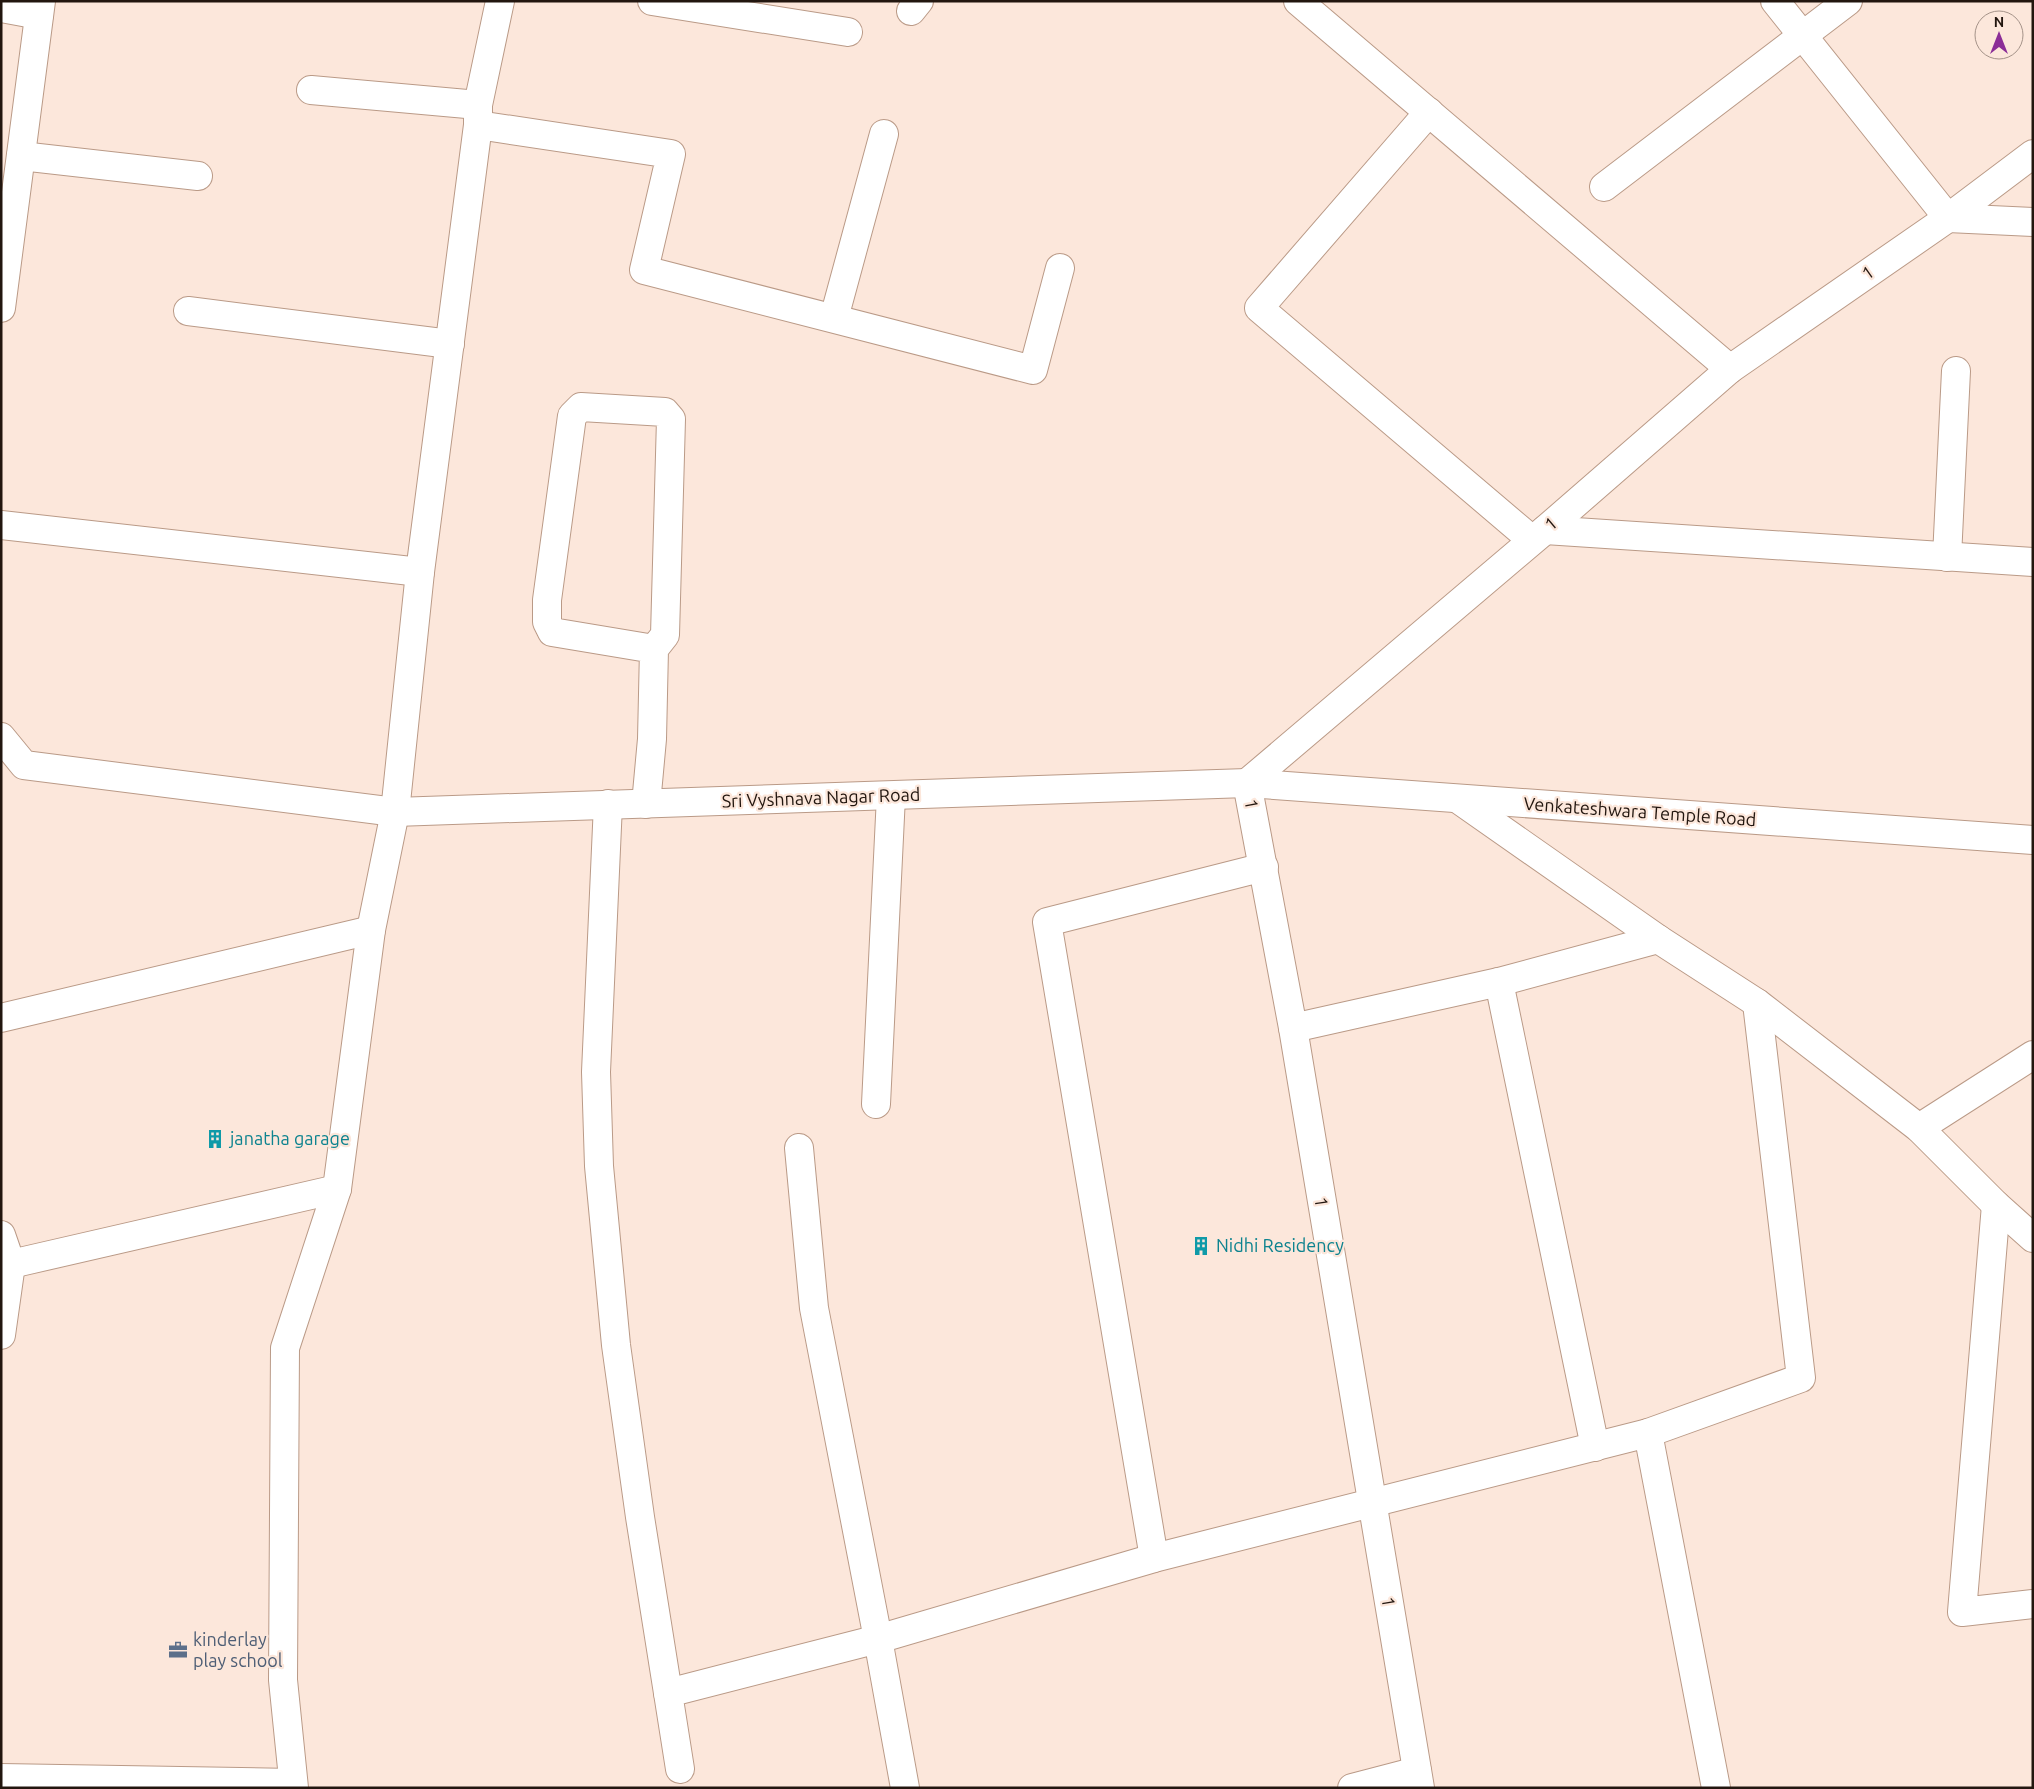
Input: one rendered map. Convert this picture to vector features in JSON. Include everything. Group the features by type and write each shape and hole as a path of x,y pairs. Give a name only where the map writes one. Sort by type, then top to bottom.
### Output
{"street":[{"path":"1,1778 294,1785 283,1680 285,1348 337,1189 371,930 395,812 420,572 478,115 500,1"},
{"path":"652,1 848,32"},
{"path":"1775,1 1948,218 2033,222"},
{"path":"1604,187 1848,1"},
{"path":"1304,4 1730,369"},
{"path":"1,8 40,8 3,280 1,308"},
{"path":"311,90 478,115 671,154 644,270 1033,370 1060,268"},
{"path":"1429,112 1259,308 1538,535 2033,562"},
{"path":"834,318 884,134"},
{"name":"1","path":"1419,1779 1292,1028 1264,867 1247,783 1730,369 1948,218 2033,154"},
{"path":"21,156 198,176"},
{"path":"188,311 450,344"},
{"path":"1947,557 1956,371"},
{"path":"646,804 652,739 654,649 664,635 671,419 664,412 581,408 572,416 546,600 546,622 552,632 654,649"},
{"path":"1,525 420,572"},
{"name":"Sri Vyshnava Nagar Road","path":"1,737 24,765 395,812 1247,783"},
{"name":"Venkateshwara Temple Road","path":"1247,783 2033,840"},
{"path":"876,1104 891,796"},
{"path":"1458,799 1658,939 1757,1003 1919,1128 1996,1205 2033,1238"},
{"path":"608,804 596,1072 599,1166 616,1345 640,1517 680,1769"},
{"path":"1154,1558 1047,922 1264,867"},
{"path":"1,1018 371,930"},
{"path":"1292,1028 1499,982 1658,939"},
{"path":"1499,982 1595,1447"},
{"path":"668,1692 878,1638 1154,1558 1648,1433 1801,1378 1757,1003"},
{"path":"1919,1128 2033,1056"},
{"path":"799,1148 814,1308 905,1788"},
{"path":"11,1264 337,1189"},
{"path":"1996,1205 1962,1612 2033,1604"},
{"path":"1,1235 11,1264 1,1335"},
{"path":"1648,1433 1716,1788"},
{"path":"1352,1788 1419,1779"}],"place":[{"name":"janatha garage","path":"215,1139"},
{"name":"Nidhi Residency","path":"1201,1246"},
{"name":"kinderlay play school","path":"178,1650"}]}
